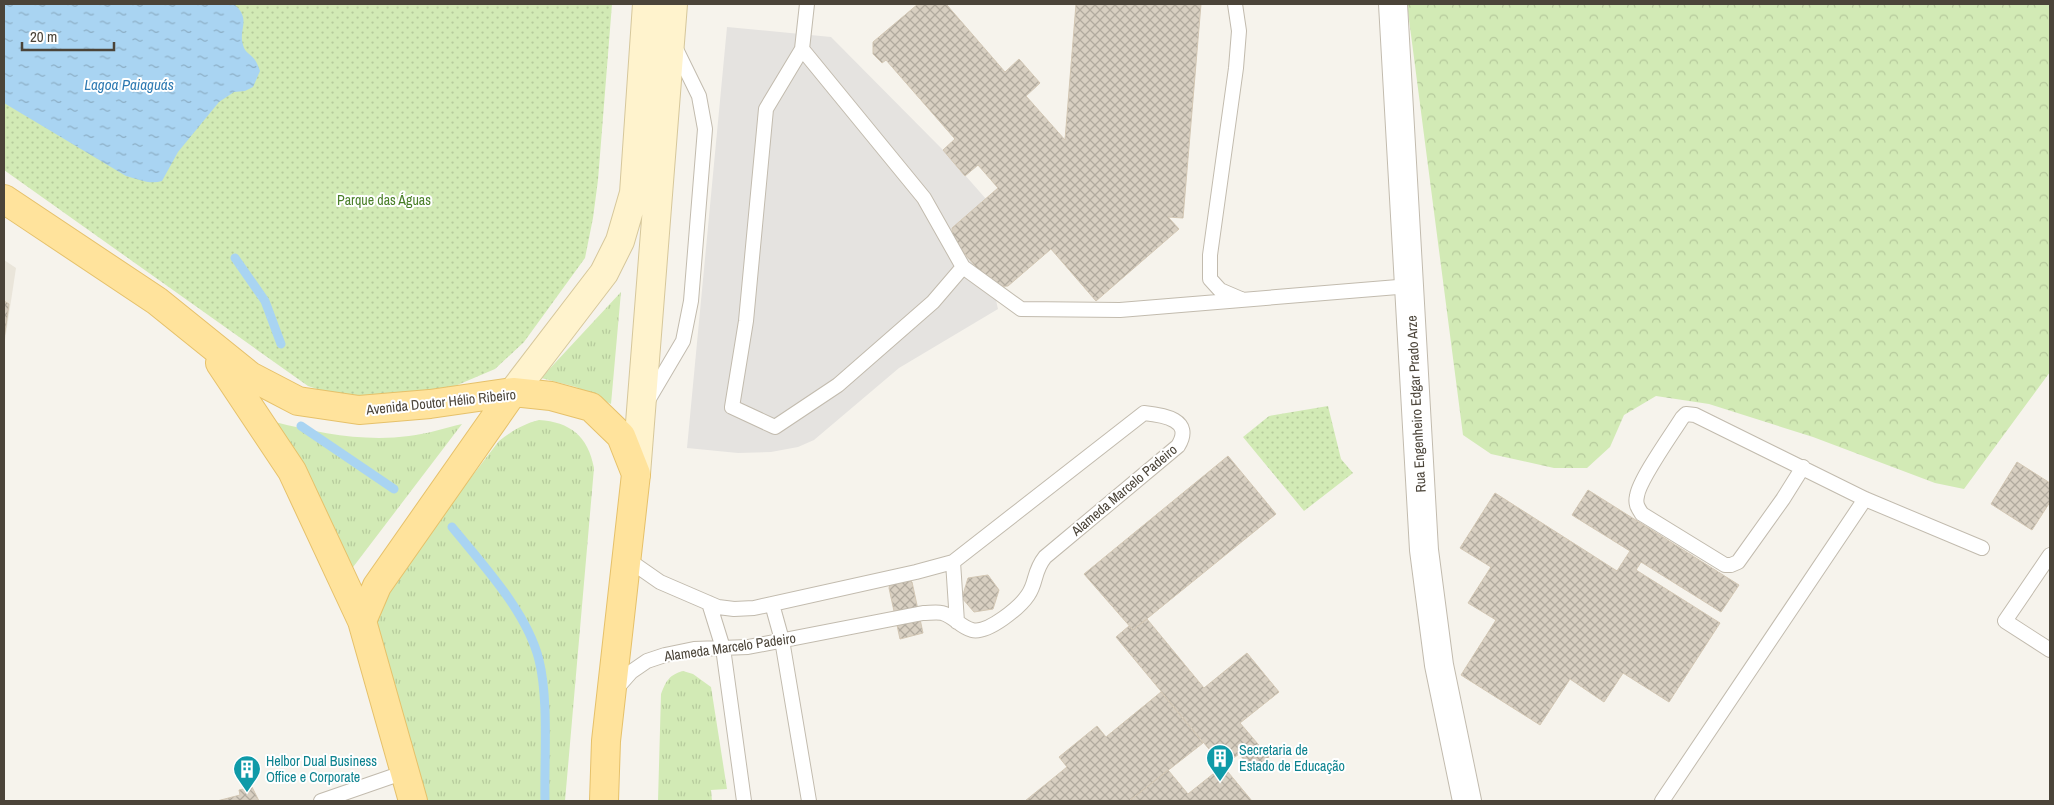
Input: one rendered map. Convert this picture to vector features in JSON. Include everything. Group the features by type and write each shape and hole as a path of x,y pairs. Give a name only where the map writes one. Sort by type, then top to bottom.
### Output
{"main road":[{"name":"Avenida Doutor Hélio Ribeiro","path":"4,199 144,292 250,376 298,401 359,410 430,404 513,392 551,396 591,407 621,436 636,474 606,742 604,801"},
{"name":"Avenida Doutor Hélio Ribeiro","path":"200,335 238,388 292,471 362,621 414,801"},
{"path":"362,621 377,586 513,392"},
{"path":"585,801 606,742"}],"street":[{"path":"513,392 604,273 627,223 634,194 647,4"},
{"path":"636,474 673,4"},
{"name":"Rua Engenheiro Edgar Prado Arze","path":"1393,4 1424,550 1440,665 1468,801"}],"lane":[{"path":"807,4 802,49 766,109 746,320 732,407 775,427 838,385 933,302 963,267"},
{"path":"1235,4 1239,31 1236,68 1210,255 1210,279 1220,290 1244,300"},
{"path":"641,413 683,341 691,301 705,129 699,96 671,37"},
{"path":"802,49 924,198 963,267 1021,309 1120,310 1410,286"},
{"name":"Alameda Marcelo Padeiro","path":"612,694 632,672 647,661 665,654 694,649 748,647 923,613 940,612 962,627 974,631 984,630 997,624 1028,596 1033,586 1037,566 1045,557 1178,446 1183,438 1183,428 1168,416 1144,413 953,562 916,572 754,608 734,610 718,607 660,582 627,559"},
{"path":"1803,467 1783,499 1738,562 1731,565 1725,565 1642,514 1636,505 1637,494 1643,480 1682,418 1686,414 1696,415 1803,467 1865,499 1982,548"},
{"path":"1662,801 1865,499"},
{"path":"2050,555 2005,621 2050,650"},
{"path":"953,562 957,622"},
{"path":"709,603 723,648 744,801"},
{"path":"772,604 782,640 809,801"},
{"path":"321,801 405,772"}],"shaded area":[{"path":"727,27 831,37 943,150 986,199 952,228 953,240 993,287 998,309 899,368 814,440 798,447 771,452 738,453 687,448"},
{"path":"4,260 16,268 4,347"}],"green space":[{"name":"Parque das Águas","path":"4,4 612,4 598,180 585,258 524,342 495,369 448,389 397,397 338,396 308,386 4,170"},
{"path":"1407,4 2050,4 2050,372 1964,489 1935,483 1813,437 1709,404 1656,396 1624,415 1610,447 1587,468 1554,468 1491,454 1463,435"},
{"path":"621,292 611,404 576,387 541,378"},
{"path":"1328,406 1341,459 1353,473 1304,511 1243,437 1269,416"},
{"path":"539,420 560,424 576,433 587,447 594,468 565,801 421,801 372,610 379,597 499,441 518,428"},
{"path":"275,422 325,433 375,438 416,435 462,424 344,579"},
{"path":"683,671 693,674 711,687 727,789 711,790 712,801 658,801 661,694 669,679 674,674"}],"water":[{"name":"Lagoa Paiaguás","path":"4,4 234,4 242,15 244,48 255,60 260,71 253,87 245,91 234,92 219,102 178,152 162,181 148,182 140,180 126,176 4,103"}],"building":[{"path":"918,4 946,4 1005,72 1019,59 1040,83 1026,96 1065,140 1076,4 1201,4 1183,218 1168,217 1179,229 1096,301 1051,249 1008,286 993,287 953,240 952,228 998,188 978,165 965,176 943,150 955,139 886,60 882,63 873,54 873,42"},
{"path":"4,301 9,304 4,339"},
{"path":"1228,456 1276,514 1133,630 1084,574"},
{"path":"2017,462 2050,483 2050,502 2032,530 1991,504"},
{"path":"1588,490 1739,585 1721,612 1641,562 1636,570 1720,623 1669,702 1623,673 1604,702 1570,679 1540,725 1461,675 1496,620 1468,603 1491,567 1460,548 1495,493 1617,571 1630,551 1572,515"},
{"path":"988,575 999,590 993,609 974,612 962,598 968,578"},
{"path":"908,579 912,582 923,633 900,639 889,588 890,584"},
{"path":"1147,619 1204,688 1247,653 1279,692 1240,723 1269,757 1253,770 1239,754 1223,766 1116,637 1129,626 1133,630"},
{"path":"1161,692 1203,743 1129,801 1025,801 1067,767 1059,757 1097,726 1106,737"},
{"name":"Secretaria de Estado de Educação","path":"1223,766 1252,801 1129,801 1168,770 1188,794"},
{"name":"Helbor Dual Business Office e Corporate","path":"252,787 259,801 217,801 240,795 239,790"}],"waterway":[{"path":"235,258 265,301 281,344"},
{"path":"301,426 394,489"},
{"path":"452,527 503,590 525,624 533,642 539,660 544,693 545,801"}],"place":[{"name":"Secretaria de Estado de Educação","path":"1220,782"},
{"name":"Helbor Dual Business Office e Corporate","path":"247,793"}]}
